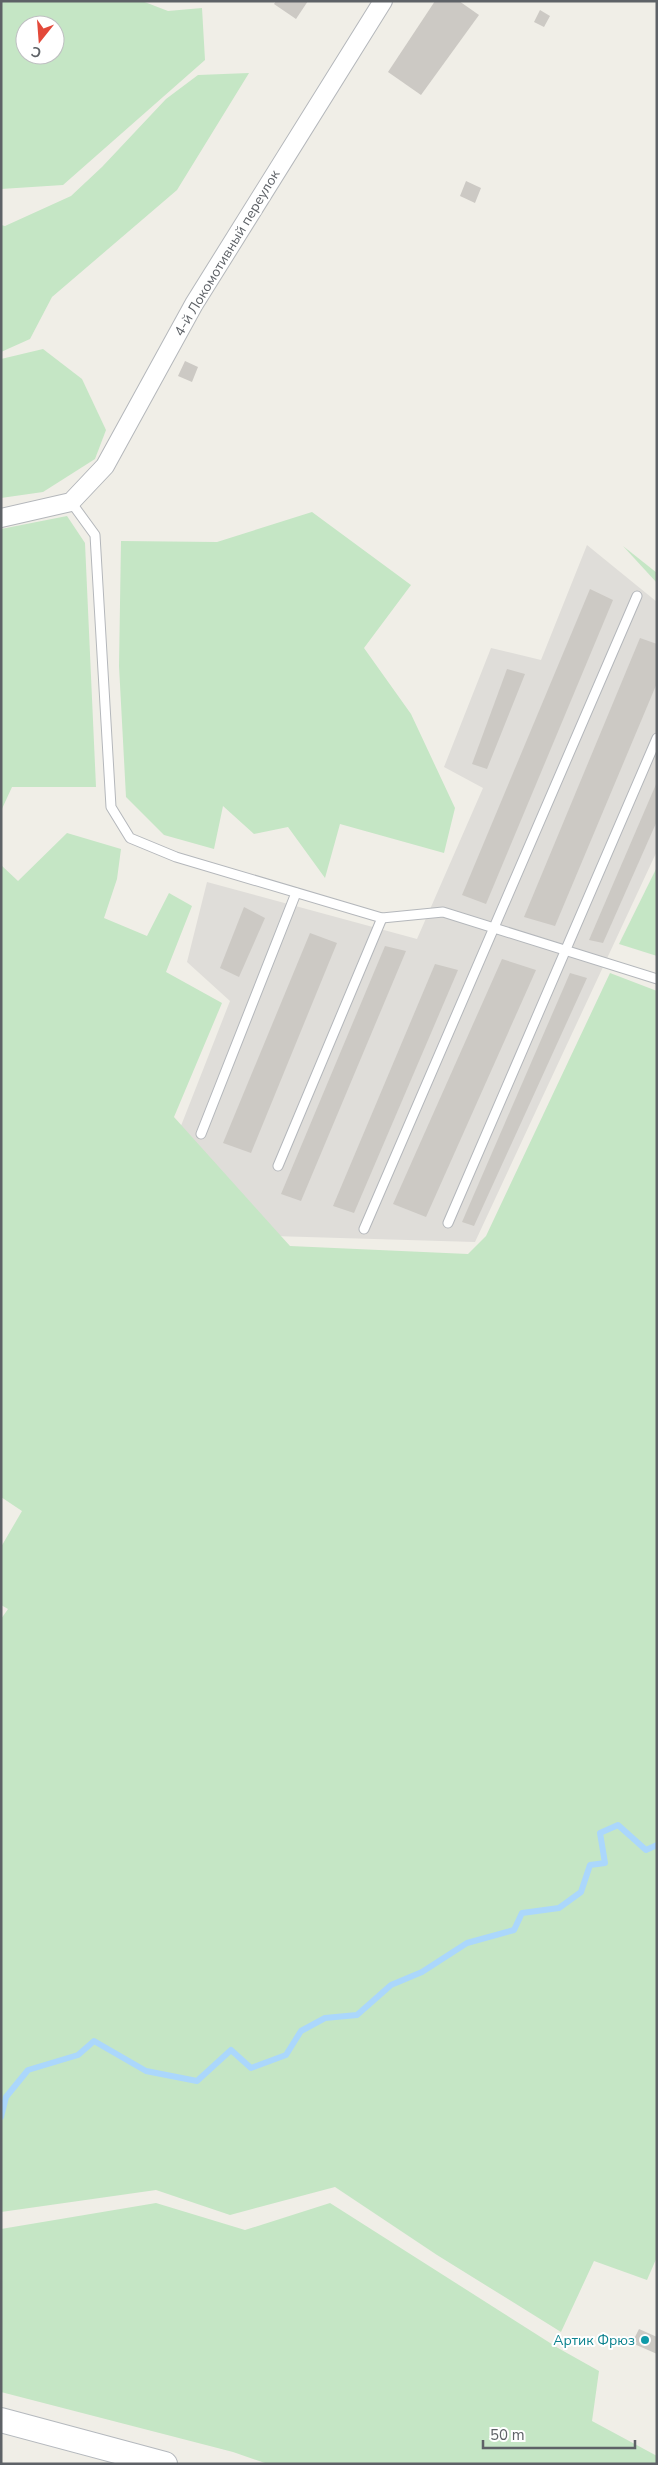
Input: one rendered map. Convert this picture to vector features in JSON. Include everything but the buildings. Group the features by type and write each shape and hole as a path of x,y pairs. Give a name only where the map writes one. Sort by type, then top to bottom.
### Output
{"main road":[{"path":"1,2420 164,2464"}],"street":[{"name":"4-й Локомотивный переулок","path":"71,502 105,466 194,304 383,1"},
{"path":"1,518 71,502"}],"lane":[{"path":"71,502 95,535 111,807 130,838 176,857 382,918 443,912 657,979"},
{"path":"364,1229 637,596"},
{"path":"448,1223 564,949 657,738"},
{"path":"202,1134 296,893"},
{"path":"278,1166 382,918"}],"shaded area":[{"path":"587,545 657,602 657,851 475,1242 273,1236 177,1136 230,1001 187,962 207,882 417,939 483,788 444,767 491,648 541,660"}],"green space":[{"path":"1,1 142,1 168,11 202,8 205,60 63,185 1,189"},
{"path":"249,73 177,190 52,297 30,339 1,352 1,225 5,226 71,196 102,167 166,99 198,75"},
{"path":"43,349 82,379 106,430 95,459 43,492 1,498 1,359"},
{"path":"312,512 411,585 364,648 411,714 455,808 444,853 340,824 325,878 288,827 254,834 223,806 214,849 164,835 126,797 119,666 121,541 217,542"},
{"path":"67,516 85,543 96,787 12,787 1,811 1,529"},
{"path":"623,546 657,573 657,583"},
{"path":"67,833 121,849 117,879 104,918 147,936 169,893 192,906 166,972 222,1003 174,1117 290,1246 468,1254 486,1236 610,973 657,991 657,2257 647,2280 594,2261 561,2332 437,2255 335,2187 230,2215 156,2190 1,2212 1,1619 8,1609 1,1605 1,1547 22,1511 1,1497 1,865 18,881"},
{"path":"657,867 657,956 619,944"},
{"path":"156,2203 245,2230 330,2203 558,2348 599,2371 592,2421 657,2456 657,2464 268,2464 233,2452 1,2392 1,2229"}],"waterway":[{"path":"1,2117 6,2097 28,2070 78,2055 94,2041 146,2071 197,2081 231,2050 251,2068 286,2055 301,2031 325,2018 357,2015 391,1985 422,1972 467,1943 514,1930 522,1913 559,1908 581,1892 590,1865 605,1863 600,1833 618,1825 646,1850 657,1845"}],"place":[{"name":"Артик Фрюз","path":"645,2340"}]}
